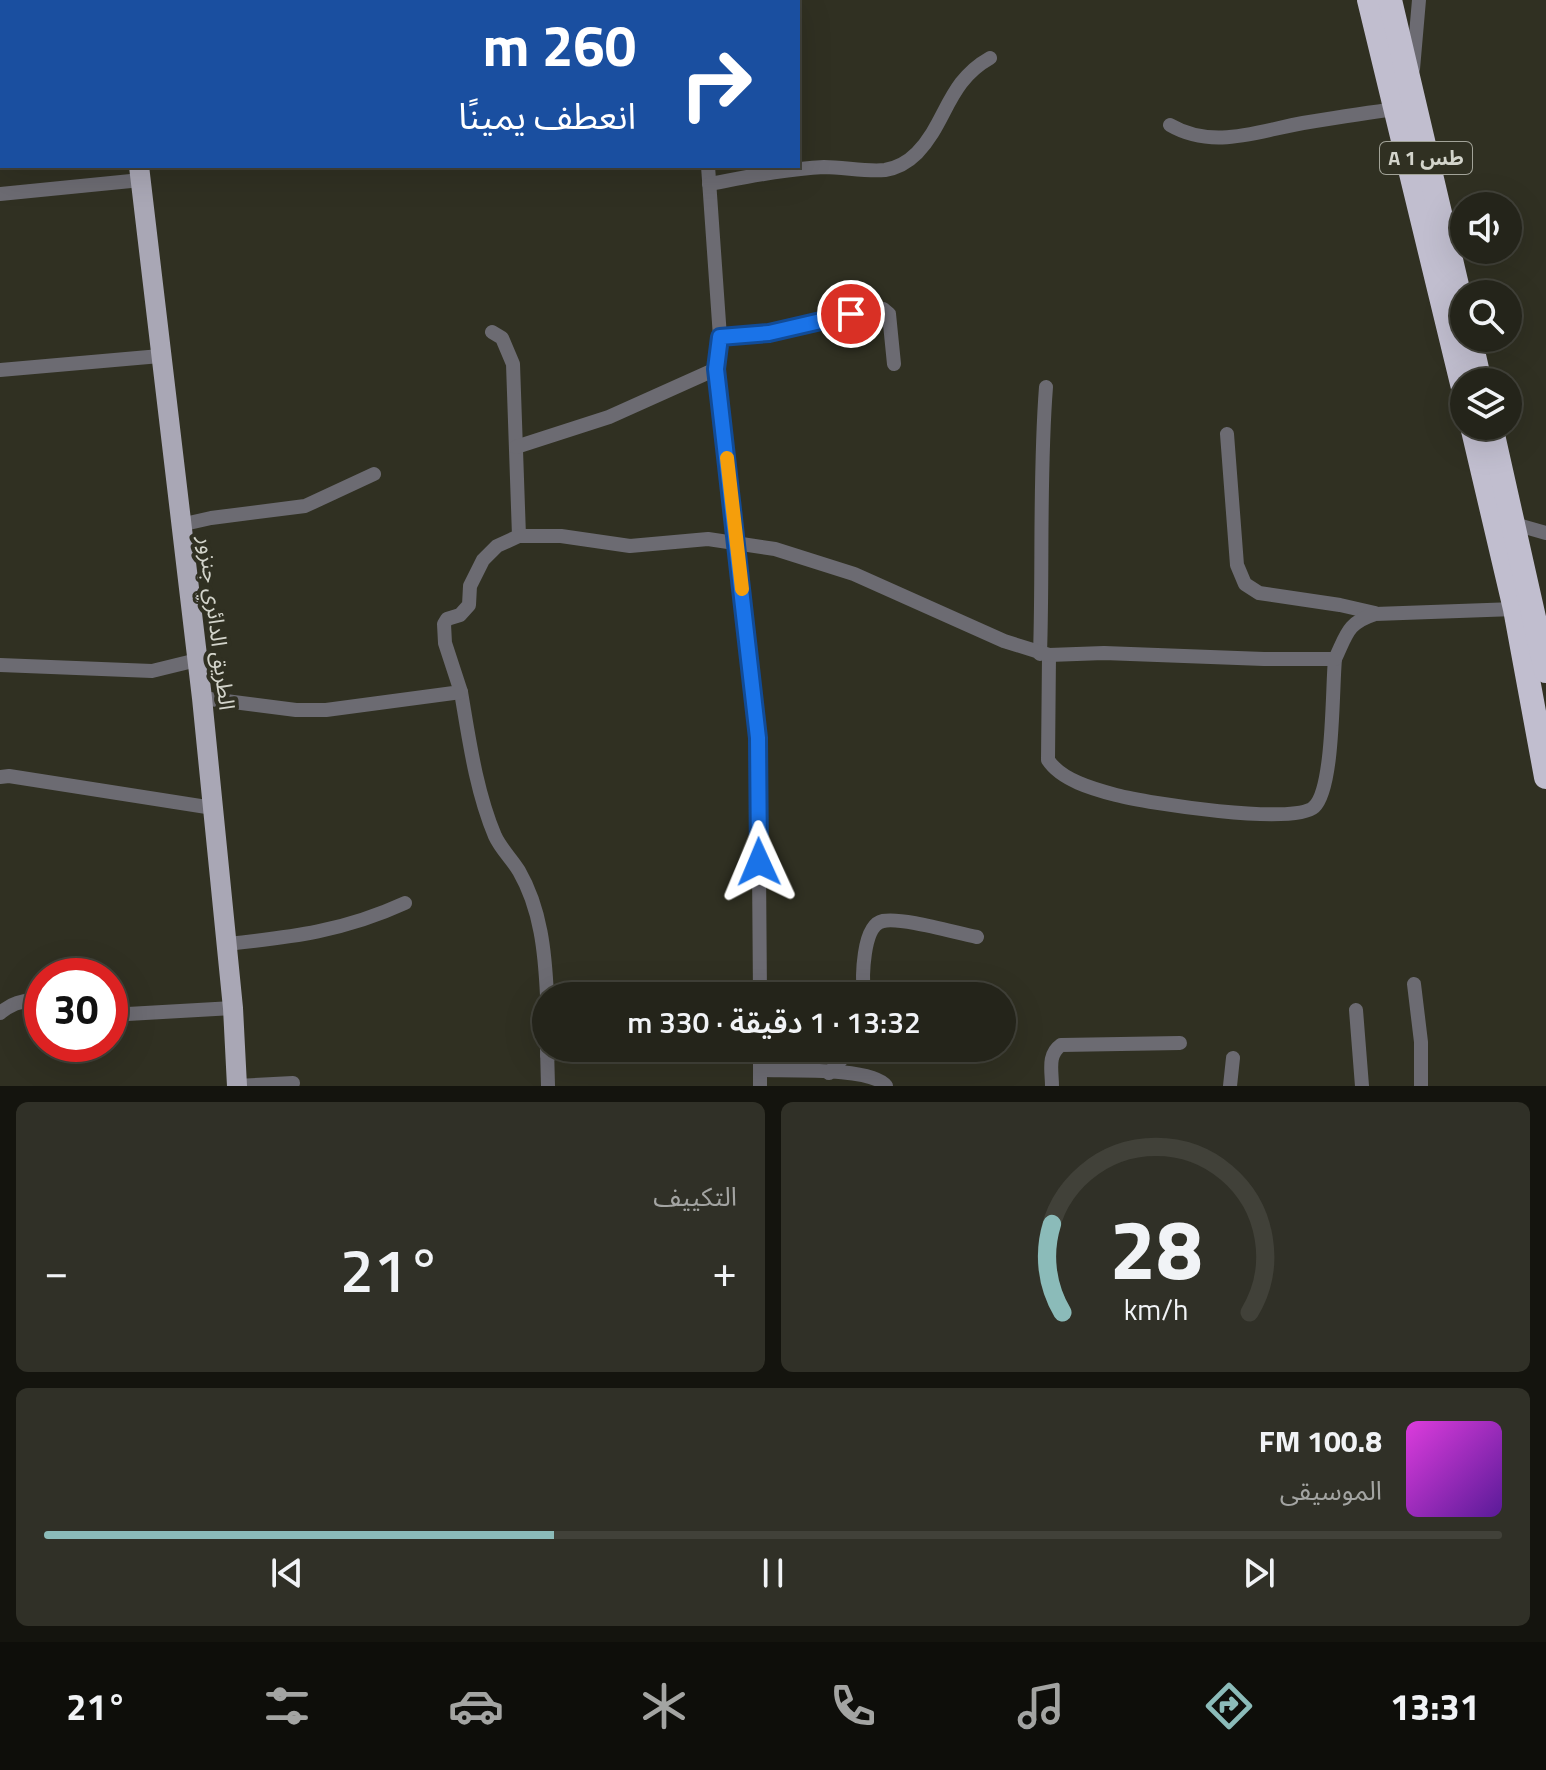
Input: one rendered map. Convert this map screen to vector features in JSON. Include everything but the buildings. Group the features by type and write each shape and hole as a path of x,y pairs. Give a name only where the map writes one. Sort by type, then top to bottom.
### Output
{"highway":[{"name":"A 1 طس","path":"1369,0 1403,101 1454,280"},
{"name":"A 1 طس","path":"1390,0 1403,101 1459,368"},
{"path":"1475,440 1515,609 1546,777"},
{"path":"1494,440 1546,671"}],"main road":[{"name":"الطريق الدائري جنزور","path":"140,173 202,698 233,1008 237,1086"}],"street":[{"path":"1170,125 1183,133 1200,137 1232,138 1403,101 1419,0"},
{"path":"709,184 807,169 847,167 884,170 905,163 927,139 959,83 975,67 990,58"},
{"path":"708,168 720,337 716,369 758,738 760,982"},
{"path":"0,194 140,173"},
{"path":"720,337 769,333 874,308 883,309 889,314 894,364"},
{"path":"492,332 502,338 513,364 519,536"},
{"path":"0,370 160,356"},
{"path":"516,447 609,417 716,369"},
{"path":"1046,387 1042,443 1042,578 1048,760 1054,769 1073,779 1116,795 1171,805 1282,816 1301,814 1312,809 1321,798 1328,767 1335,659 1350,626 1359,619 1375,614 1515,609"},
{"path":"1227,434 1237,565 1245,584 1270,597 1340,605 1375,614"},
{"path":"180,525 222,516 305,506 374,474"},
{"path":"1514,524 1546,533"},
{"path":"546,982 541,931 533,903 519,871 495,835 483,799 461,692 445,643 444,624 447,619 465,610 471,600 470,586 483,560 497,546 519,536 561,536 630,546 708,539 775,549 854,574 1004,641 1044,654 1335,659"},
{"path":"0,665 152,671 197,660"},
{"path":"202,698 296,710 326,710 461,692"},
{"path":"0,777 213,808"},
{"path":"227,944 321,932 357,924 405,903"},
{"path":"864,982 863,964 868,942 874,925 881,921 902,922 977,937"},
{"path":"1414,984 1421,1042 1421,1086"},
{"path":"0,1013 10,1004 24,1002"},
{"path":"128,1014 233,1008"},
{"path":"1356,1010 1362,1086"},
{"path":"1052,1086 1051,1056 1061,1045 1180,1043"},
{"path":"1230,1086 1233,1058"},
{"path":"547,1062 548,1086"},
{"path":"760,1062 760,1086"},
{"path":"829,1073 839,1062"},
{"path":"760,1070 874,1077 886,1086"},
{"path":"237,1086 293,1083"}],"slow traffic":[{"path":"727,458 742,589"}],"route":[{"path":"759,862 758,738 716,369 720,337 769,333 851,314"}]}
